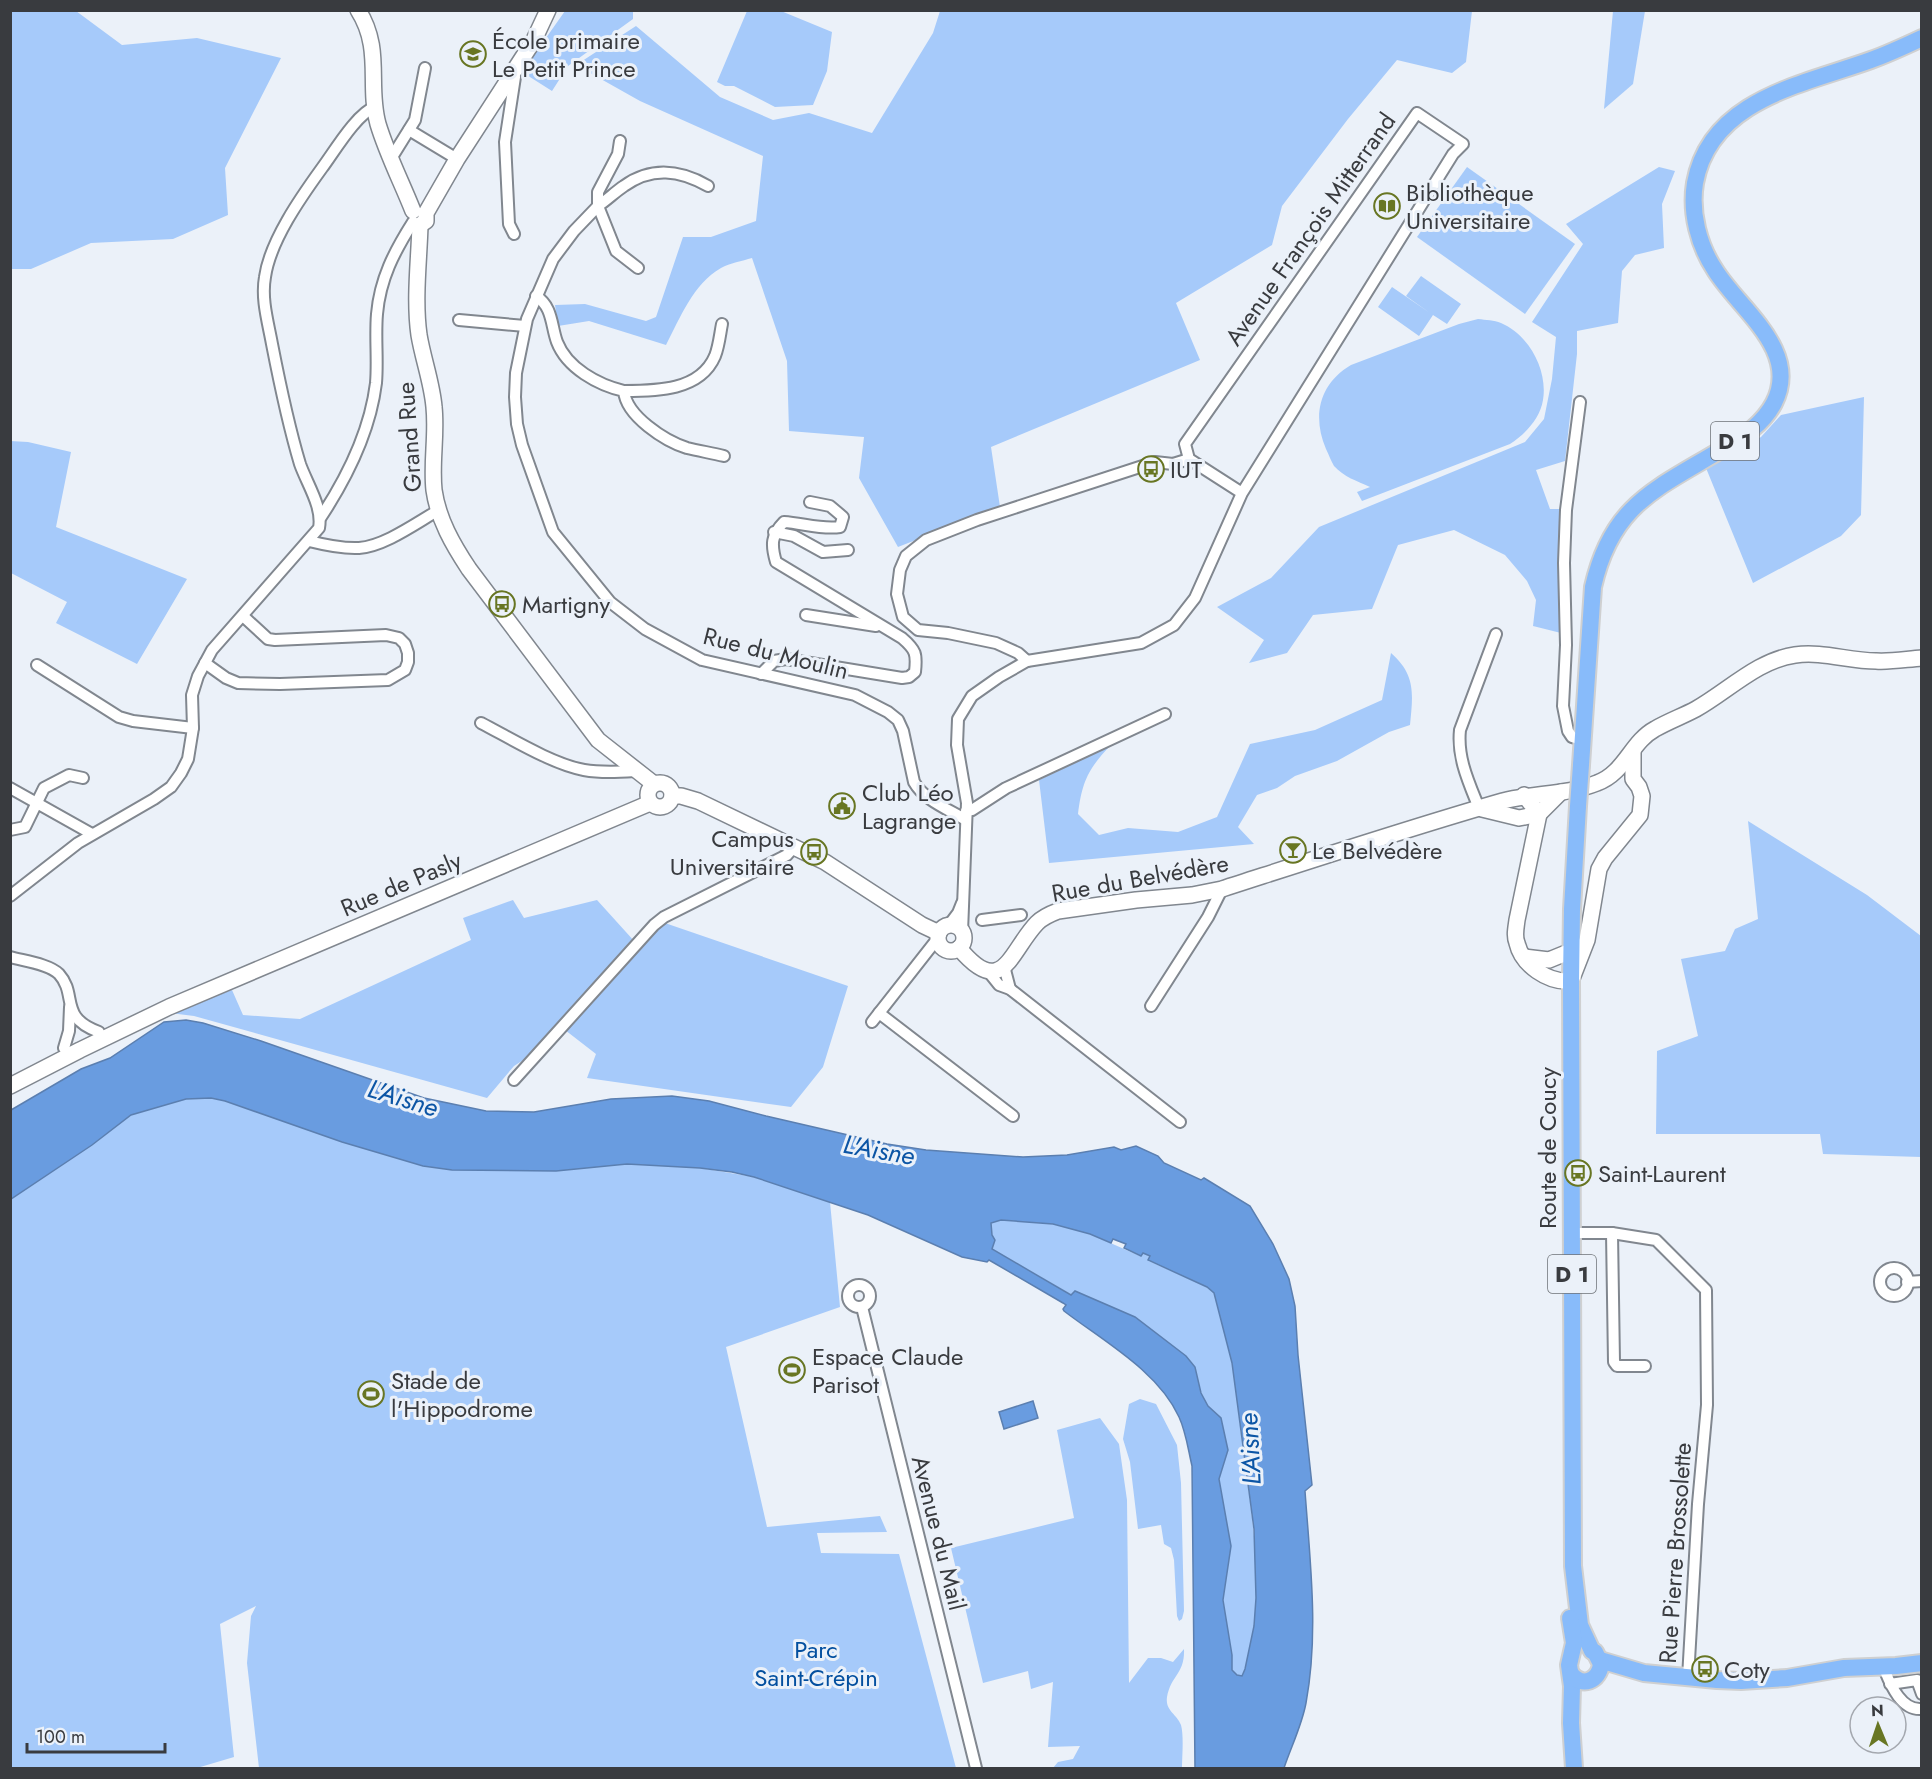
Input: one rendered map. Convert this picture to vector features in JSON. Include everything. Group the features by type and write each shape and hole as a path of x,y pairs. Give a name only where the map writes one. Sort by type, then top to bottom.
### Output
{"main road":[{"path":"358,10 372,41 378,124 418,218"},
{"path":"418,218 534,40 548,10"},
{"name":"D 1","path":"1571,981 1582,740 1593,587 1600,559 1616,528 1647,495 1759,424 1777,396 1780,370 1773,344 1724,283 1702,245 1695,216 1694,200 1695,182 1700,167 1712,143 1728,124 1742,112 1770,95 1795,84 1872,59 1922,38"},
{"name":"Grand Rue","path":"418,218 417,310 419,335 434,406 436,432 434,490 451,541 476,578 598,740 654,784"},
{"path":"1633,779 1614,774 1643,736 1697,709 1764,665 1781,657 1797,654 1876,661 1922,658"},
{"path":"1524,795 1539,814 1515,936 1517,947 1533,968 1543,975 1554,980 1571,981 1587,940 1599,869 1605,858 1640,815 1642,796 1633,779 1633,751"},
{"name":"Rue du Belvédère","path":"1004,966 1013,958 1037,923 1058,911 1192,895 1222,889 1479,808 1524,795 1581,788 1598,783 1614,774"},
{"path":"654,784 666,785 670,788 672,796 669,804 661,808 650,803 648,795 654,784"},
{"path":"1479,808 1519,818 1539,814 1561,792"},
{"path":"1524,795 1519,818 1532,851"},
{"path":"672,796 698,801 825,862 922,925 947,932 964,938 959,948 946,950 939,943 947,932"},
{"name":"Rue de Pasly","path":"10,1086 169,1007 650,803"},
{"path":"959,948 979,968 994,970 1004,966"},
{"path":"1524,957 1549,960 1571,951"},
{"name":"Route de Coucy","path":"1571,981 1573,1566 1569,1607 1574,1643 1569,1665 1574,1748"},
{"name":"Rue de Pasly","path":"10,1082 64,1048 125,1021 169,1007"},
{"name":"Route de Coucy","path":"1573,1566 1580,1625 1595,1666"},
{"path":"1572,1656 1581,1650 1595,1666 1688,1678 1741,1681 1787,1678 1844,1668 1891,1673 1922,1663"},
{"path":"1571,1674 1579,1681 1595,1666"},
{"path":"1574,1768 1579,1704 1595,1666"}],"street":[{"path":"392,157 415,120 425,68"},
{"path":"513,72 515,76 505,142 509,224 514,234"},
{"path":"321,517 304,475 288,422 264,298 265,276 279,238 315,177 360,118 375,107"},
{"name":"Avenue François Mitterrand","path":"947,932 964,913 962,902 967,803 957,745 958,719 972,696 1027,661 1142,643 1174,625 1195,598 1242,493 1453,154 1463,144 1417,113 1185,444 1189,459"},
{"path":"409,130 457,159"},
{"path":"620,141 618,154 598,192 598,206 616,251 638,268"},
{"name":"Rue du Moulin","path":"708,186 677,173 650,175 624,186 598,206 574,231 554,259 536,296 525,327 516,373 515,397 517,424 522,445 553,532 610,602 645,629 702,660 855,695 888,712 898,720 903,731 914,782 918,789 966,815"},
{"path":"10,896 78,843 171,787 182,773 188,759 193,728 192,695 212,650 319,528 321,517 339,489 364,436 376,383 377,314 382,279 393,254 418,218"},
{"path":"536,296 545,303 550,313 557,343 576,367 609,387 624,391 670,388 686,384 698,377 715,356 722,324"},
{"path":"459,320 525,327"},
{"path":"624,391 624,397 629,406 656,432 687,448 724,456"},
{"path":"1580,402 1566,510 1564,563 1566,645 1563,706 1568,731 1572,737 1582,740"},
{"path":"1027,661 1018,653 996,643 948,633 918,630 903,617 897,594 900,570 906,556 926,540 977,520 1155,462 1173,464 1189,459 1242,493"},
{"path":"761,674 774,661 786,659 902,678 909,677 915,672 916,656 912,647 776,562 772,549 774,532 784,522 840,527 843,517 830,506 810,502"},
{"path":"309,541 332,547 360,548 377,544 439,510"},
{"path":"774,532 794,536 823,552 848,550"},
{"path":"806,615 884,628"},
{"path":"205,663 226,678 238,683 280,684 388,680 405,670 408,662 405,644 399,638 386,635 275,640 268,639 243,616"},
{"path":"1479,808 1462,764 1458,746 1460,730 1496,634"},
{"path":"37,664 119,717 133,721 193,728"},
{"path":"966,815 1005,788 1165,714"},
{"path":"481,723 581,770 636,771"},
{"path":"10,830 25,827 44,788 69,775 83,778"},
{"path":"10,788 92,834"},
{"path":"514,1080 664,916 787,855 794,847"},
{"path":"1151,1006 1208,917 1222,889"},
{"name":"Rue du Belvédère","path":"982,920 1021,915"},
{"path":"872,1022 947,932"},
{"path":"10,957 43,966 58,973 64,982 70,1007 76,1019 88,1028 99,1032"},
{"path":"1004,966 1010,989"},
{"path":"987,970 999,985 1010,989 1180,1122"},
{"path":"64,1048 69,1031 70,1007"},
{"path":"879,1013 1014,1116"},
{"path":"1572,1233 1612,1233 1614,1362 1617,1366 1646,1366"},
{"name":"Rue Pierre Brossolette","path":"1612,1233 1656,1240 1706,1290 1707,1405 1688,1678"},
{"path":"1907,1282 1922,1281"},
{"name":"Avenue du Mail","path":"862,1307 976,1768"},
{"path":"1891,1673 1917,1680 1922,1694"},
{"path":"1891,1673 1905,1705 1911,1709 1922,1709"}],"green space":[{"path":"633,10 633,19 568,66 552,91 522,72 565,11"},
{"path":"10,11 76,11 122,45 197,38 281,58 225,168 228,215 173,239 91,243 31,269 11,269"},
{"path":"747,11 781,11 832,32 827,71 813,105 775,107 734,86 725,86 717,82"},
{"path":"940,11 1472,11 1466,62 1452,73 1397,60 1348,119 1282,206 1272,245 1176,303 1200,360 991,447 1000,507 898,547 859,478 864,437 789,431 787,361 752,258 721,268 703,283 688,302 666,345 589,321 558,326 555,305 585,304 646,321 656,317 683,237 711,237 756,221 763,156 640,101 576,65 636,26 720,97 773,120 809,113 872,133 933,33"},
{"path":"1613,11 1645,11 1633,84 1604,109"},
{"path":"1467,167 1575,244 1525,314 1417,237"},
{"path":"1659,167 1675,171 1662,204 1664,248 1635,255 1622,271 1618,323 1577,331 1577,354 1565,461 1536,470 1550,509 1562,509 1561,633 1533,626 1536,600 1527,581 1505,555 1454,530 1398,545 1372,609 1313,615 1287,653 1249,663 1264,640 1217,607 1271,578 1319,527 1525,442 1544,419 1552,379 1556,337 1532,322 1583,244 1566,224"},
{"path":"1421,276 1461,304 1447,324 1433,315 1419,336 1378,307 1392,287 1430,313 1406,296"},
{"path":"1478,319 1498,322 1511,329 1528,345 1534,355 1544,389 1541,407 1535,420 1521,436 1510,444 1362,501 1357,492 1370,487 1338,470 1326,449 1319,413 1325,391 1340,373 1351,365"},
{"path":"1864,397 1861,515 1841,536 1753,583 1706,468 1761,437 1781,415"},
{"path":"10,441 28,442 71,452 56,527 187,579 137,664 56,623 67,602 11,573"},
{"path":"1391,653 1409,677 1412,694 1410,725 1389,732 1337,761 1295,776 1277,788 1257,795 1238,827 1254,844 1049,863 1039,780 1110,746 1087,777 1078,814 1099,835 1128,828 1178,832 1217,817 1250,744 1315,730 1382,700"},
{"path":"1748,821 1867,895 1921,936 1921,1157 1823,1154 1820,1134 1656,1134 1657,1051 1698,1036 1681,959 1725,951 1735,929 1758,919"},
{"path":"513,900 524,918 597,900 635,942 528,1057 514,1066 487,1098 194,1016 170,1013 232,990 243,1015 300,1019 471,940 463,918"},
{"path":"662,922 848,986 823,1067 791,1107 587,1078 596,1054 565,1030"},
{"name":"Stade de l'Hippodrome","path":"211,1098 423,1166 452,1170 627,1164 700,1168 754,1177 830,1202 840,1307 726,1347 767,1527 880,1516 887,1532 817,1533 821,1553 899,1554 956,1768 259,1768 247,1663 251,1616 256,1606 220,1624 234,1757 197,1768 11,1768 11,1199 92,1145 131,1115 186,1099"},
{"path":"1001,1220 1053,1224 1090,1234 1140,1256 1143,1253 1150,1257 1149,1261 1207,1287 1214,1293 1225,1328 1232,1366 1256,1560 1255,1623 1251,1651 1242,1676 1232,1670 1232,1655 1223,1600 1231,1546 1219,1479 1228,1450 1221,1418 1208,1406 1201,1393 1195,1367 1186,1356 1136,1318 1075,1291 1072,1295 992,1249 991,1222"},
{"path":"1140,1399 1156,1404 1177,1445 1181,1483 1184,1611 1179,1621 1174,1560 1171,1548 1164,1544 1161,1525 1138,1529 1130,1462 1123,1439 1129,1404"},
{"path":"1100,1418 1119,1444 1127,1500 1129,1683 1148,1658 1161,1658 1173,1662 1184,1649 1182,1664 1167,1697 1169,1709 1181,1725 1182,1768 1053,1768 1058,1762 1073,1759 1080,1746 1048,1747 1053,1682 1031,1689 1028,1671 983,1683 951,1548 1074,1518 1057,1430"}],"water":[{"name":"L'Aisne","path":"186,1020 203,1023 424,1098 486,1111 534,1112 611,1099 672,1096 709,1101 887,1144 926,1150 1023,1157 1067,1155 1114,1147 1121,1150 1136,1146 1158,1156 1164,1163 1201,1180 1204,1178 1250,1206 1273,1244 1289,1279 1295,1306 1312,1485 1305,1491 1313,1624 1310,1677 1302,1719 1284,1768 1195,1768 1192,1466 1185,1435 1170,1400 1158,1385 1128,1358 1064,1311 1066,1305 1063,1303 989,1260 987,1262 962,1257 868,1215 754,1177 700,1168 627,1164 556,1171 452,1170 423,1166 342,1142 211,1098 186,1099 131,1115 92,1145 11,1199 11,1110 81,1069 110,1058 164,1022","holes":["1001,1220 1053,1224 1090,1234 1111,1243 1113,1239 1126,1244 1124,1248 1141,1256 1143,1253 1150,1256 1148,1260 1207,1287 1214,1293 1232,1363 1254,1529 1256,1598 1254,1626 1242,1676 1232,1670 1232,1655 1223,1600 1231,1546 1219,1479 1228,1450 1221,1418 1208,1406 1201,1393 1195,1367 1186,1356 1135,1317 1075,1291 1071,1295 992,1249 995,1240 991,1223"]},
{"path":"1033,1401 1038,1418 1004,1429 999,1412"}],"place":[{"name":"École primaire Le Petit Prince","path":"473,54"},
{"name":"Bibliothèque Universitaire","path":"1387,206"},
{"name":"IUT","path":"1151,469"},
{"name":"Martigny","path":"502,604"},
{"name":"Club Léo Lagrange","path":"842,806"},
{"name":"Le Belvédère","path":"1293,850"},
{"name":"Campus Universitaire","path":"814,852"},
{"name":"Saint-Laurent","path":"1578,1173"},
{"name":"Espace Claude Parisot","path":"792,1370"},
{"name":"Stade de l'Hippodrome","path":"371,1394"},
{"name":"Coty","path":"1705,1669"}],"park label":[{"name":"Parc Saint-Crépin","path":"816,1663"}]}
